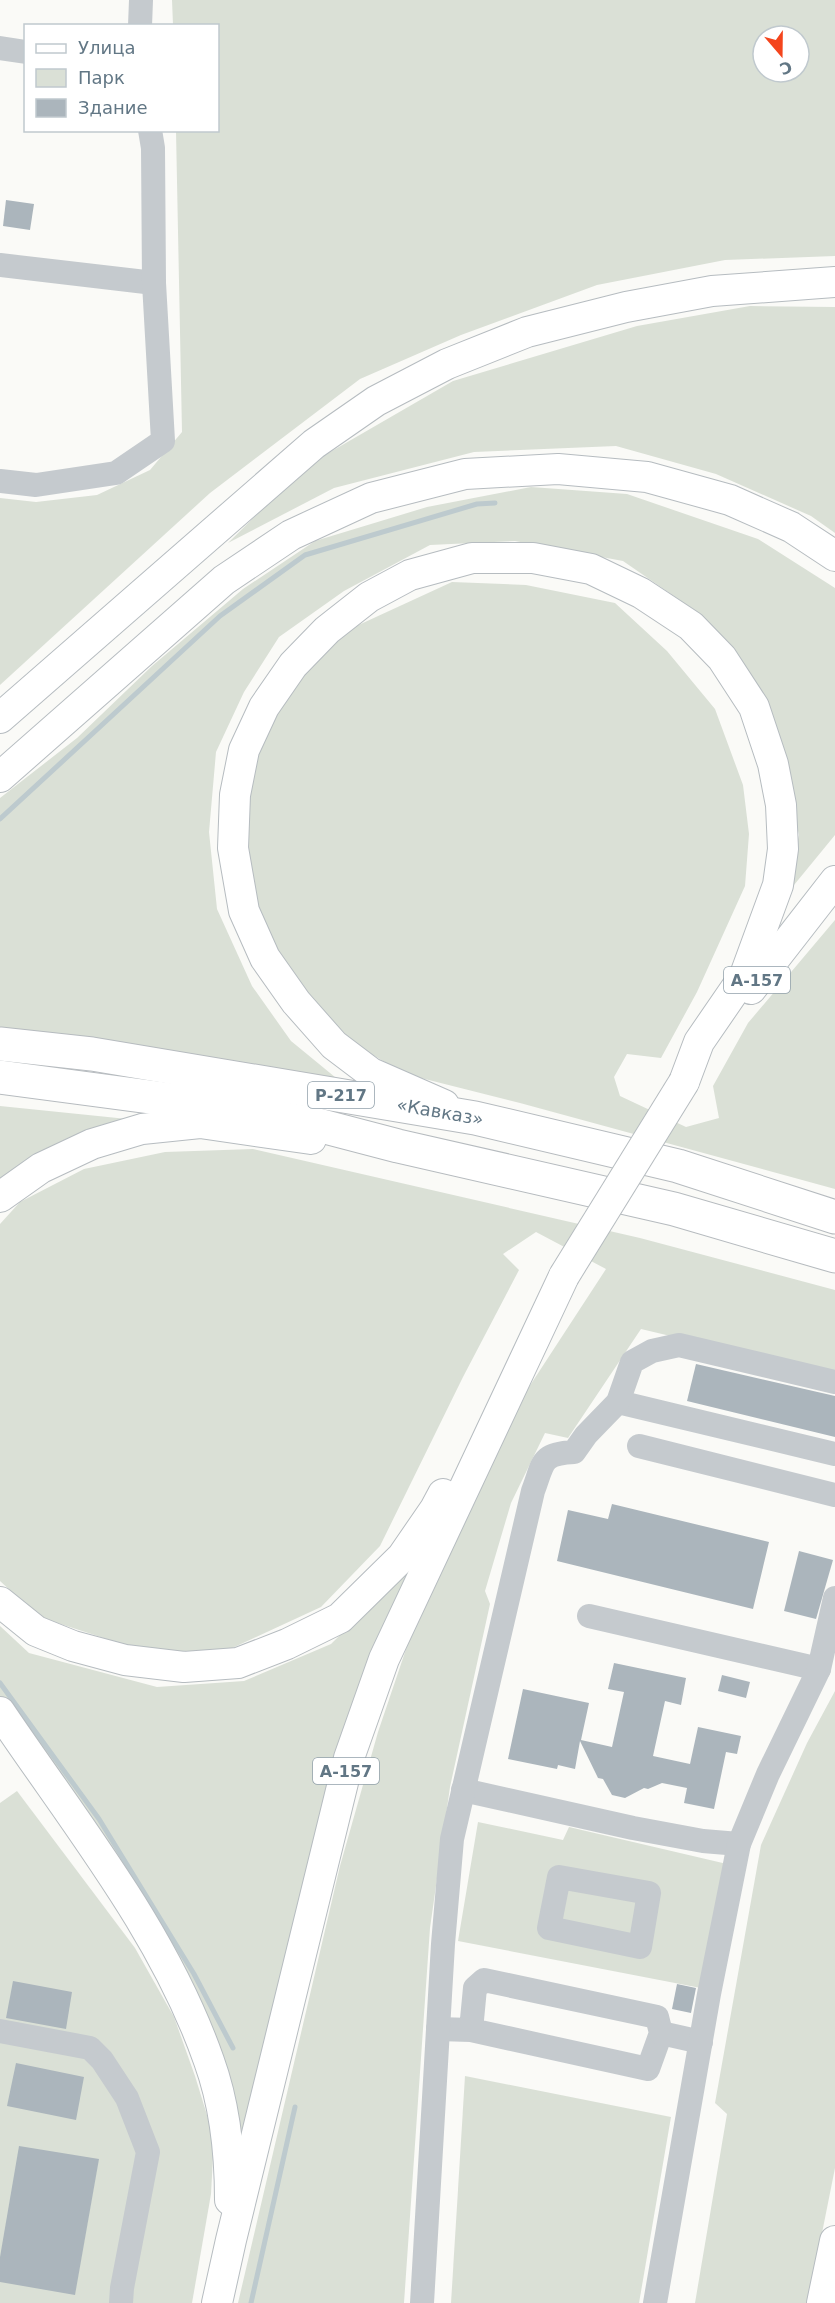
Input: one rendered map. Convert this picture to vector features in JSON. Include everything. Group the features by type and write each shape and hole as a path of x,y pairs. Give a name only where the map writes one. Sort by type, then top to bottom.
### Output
{"highway":[{"name":"«Кавказ»","path":"0,1044 92,1054 475,1118 678,1166 835,1217"},
{"name":"Р-217","path":"0,1077 195,1103 314,1124 398,1146 674,1209 835,1256"}],"main road":[{"path":"0,718 314,444 376,401 447,363 527,332 626,307 712,291 835,282"},
{"path":"0,777 224,580 291,535 371,498 465,474 558,469 647,477 730,500 791,527 835,556"},
{"path":"475,1118 414,1094 370,1073 334,1045 296,1002 265,958 244,911 233,848 235,795 244,750 264,706 293,665 327,630 369,597 410,575 472,558 532,558 591,569 640,593 691,626 722,658 754,707 773,764 781,805 783,849 778,885 745,975 699,1042 684,1082"},
{"name":"А-157","path":"217,2303 349,1758 384,1659 564,1276 684,1082 774,957 835,881"},
{"path":"0,1197 41,1168 92,1144 142,1129 200,1123 310,1139 398,1146"},
{"path":"0,1602 36,1631 73,1646 124,1660 184,1667 238,1663 287,1644 340,1618 402,1557 435,1509 505,1366 538,1328"},
{"path":"0,1712 125,1894 180,1988 210,2062 222,2112 230,2164 231,2240"},
{"path":"822,2303 835,2241"}],"street":[{"path":"140,24 141,0"},
{"path":"0,48 24,52"},
{"path":"0,481 36,485 116,473 163,441 154,283 153,148 150,132"},
{"path":"0,265 154,283"},
{"path":"422,2303 452,1839 533,1491 544,1461 555,1453 574,1452 618,1402 632,1362 652,1351 680,1345 835,1382"},
{"path":"618,1402 835,1454"},
{"path":"639,1446 835,1495"},
{"path":"655,2303 739,1844 768,1774 819,1669 835,1598"},
{"path":"589,1616 819,1669"},
{"path":"463,1790 633,1828 739,1844"},
{"path":"438,2029 471,2030 648,2069 661,2033 657,2017 484,1980 475,1988 471,2030"},
{"path":"0,2031 90,2048 102,2060 127,2098 148,2152 122,2288 122,2303"},
{"path":"661,2033 701,2042"}],"green space":[{"path":"172,0 835,0 835,256 725,260 597,285 461,335 360,379 210,493 0,685 0,498 36,502 97,495 150,470 182,432 176,132 219,132 219,24 173,24"},
{"path":"750,306 835,307 835,533 811,516 716,474 616,446 474,452 334,488 228,543 306,466 453,381 637,326"},
{"path":"531,487 627,494 758,539 835,588 835,835 785,896 799,835 782,761 748,671 681,601 623,561 515,541 430,545 344,591 279,637 244,692 216,752 209,832 217,909 252,986 291,1041 341,1082 0,1034 0,798 77,738 152,666 243,589 315,541 427,507"},
{"path":"452,582 526,585 615,603 667,651 715,709 743,785 749,834 745,886 697,992 661,1058 627,1054 614,1077 620,1096 686,1127 719,1118 713,1086 748,1023 835,920 835,1189 405,1074 346,1039 284,979 252,914 239,838 249,760 287,691 339,634"},
{"path":"0,1106 137,1120 0,1185"},
{"path":"253,1149 640,1238 835,1290 835,1375 641,1329 568,1438 545,1433 511,1503 485,1591 490,1604 450,1787 430,1928 404,2303 238,2303 340,1866 378,1732 423,1599 503,1427 606,1269 536,1232 503,1254 519,1270 463,1377 380,1546 321,1607 228,1650 150,1653 39,1617 0,1581 0,1224 20,1202 84,1169 165,1152"},
{"path":"402,1574 410,1577 366,1677 242,2132 221,2069 0,1698 0,1626 29,1653 157,1687 244,1681 331,1644"},
{"path":"835,1691 835,2168 808,2303 695,2303 727,2114 715,2103 761,1845 807,1743"},
{"path":"17,1791 135,1948 174,2017 195,2076 214,2138 211,2194 192,2303 0,2303 0,1803"},
{"path":"478,1822 563,1840 569,1827 727,1864 706,1989 458,1941"},
{"path":"465,2076 671,2117 639,2303 451,2303"}],"building":[{"path":"6,200 34,204 30,230 3,226"},
{"path":"696,1364 835,1396 835,1437 687,1401"},
{"path":"612,1504 769,1542 753,1609 557,1561 568,1510 608,1519"},
{"path":"799,1551 833,1560 816,1619 784,1611"},
{"path":"614,1663 686,1678 681,1705 665,1701 653,1756 690,1764 698,1727 741,1736 737,1754 726,1752 714,1809 684,1803 687,1788 662,1783 648,1789 644,1788 625,1798 612,1795 603,1779 598,1778 580,1741 575,1769 558,1765 557,1769 508,1759 523,1689 589,1703 581,1740 612,1747 624,1692 608,1689"},
{"path":"722,1675 750,1682 746,1698 718,1691"},
{"path":"13,1981 72,1992 66,2029 6,2018"},
{"path":"677,1984 696,1988 691,2013 672,2009"},
{"path":"16,2063 84,2077 76,2120 7,2106"},
{"path":"19,2146 99,2159 75,2295 0,2282 0,2257"}],"waterway":[{"path":"0,819 220,616 305,555 477,504 495,503"},
{"path":"0,1683 99,1819 194,1974 233,2048"},
{"path":"251,2303 295,2107"}]}
